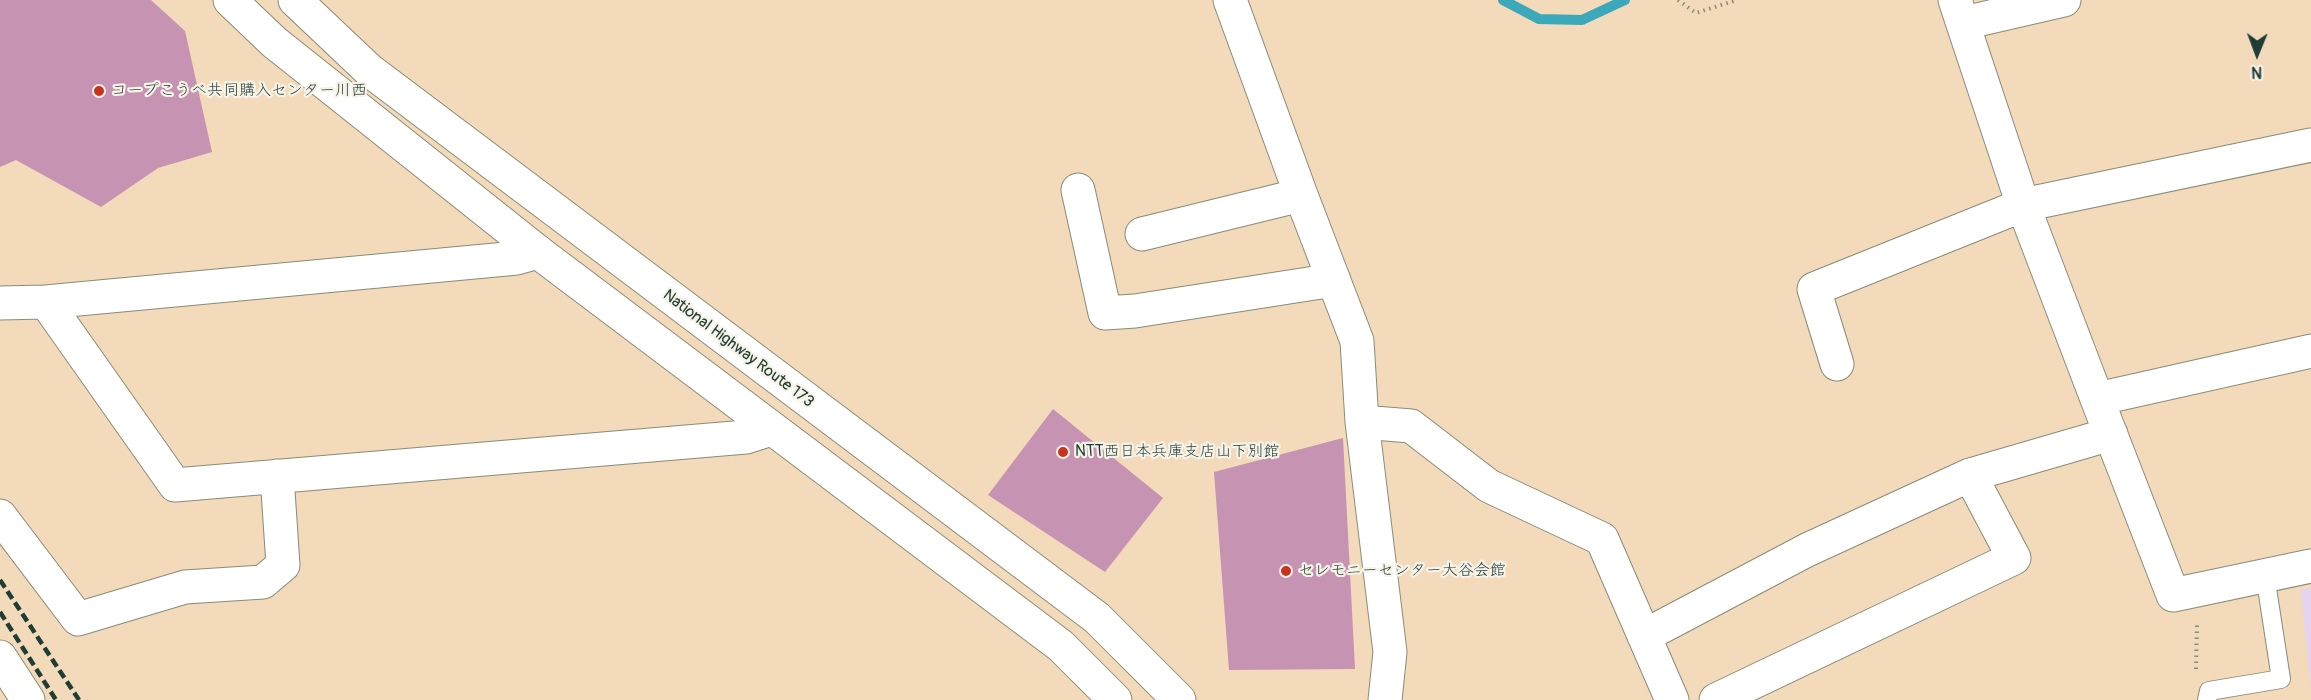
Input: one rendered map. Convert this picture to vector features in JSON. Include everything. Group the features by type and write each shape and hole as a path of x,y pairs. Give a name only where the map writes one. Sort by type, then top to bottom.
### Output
{"main road":[{"path":"230,0 274,42 537,252 1061,646 1115,700"},
{"name":"National Highway Route 173","path":"295,0 369,70 1097,618 1179,700"},
{"path":"1230,0 1357,341 1362,422 1390,652 1385,700"},
{"path":"2064,0 1960,12 2023,205 2173,595 2311,566"},
{"path":"1837,364 1814,289 2023,205 2311,145"},
{"path":"1078,190 1106,313 1135,311 1334,280"},
{"path":"1142,234 1301,195"},
{"path":"0,303 46,302 517,258 537,252"},
{"path":"46,302 175,485 746,437 771,429"},
{"path":"2097,399 2311,351"},
{"path":"1362,422 1411,426 1489,486 1602,539 1672,700"},
{"path":"1644,636 1807,550 1970,475 2111,434"},
{"path":"1716,700 2014,558 1970,475"},
{"path":"0,516 78,619 185,587 263,582 283,565 277,476"},
{"path":"0,657 28,700"}],"lane":[{"path":"2207,700 2210,691 2281,679 2265,575"}],"path":[{"path":"1678,0 1696,13 1737,0"},
{"path":"2196,678 2197,590"}],"shaded area":[{"path":"2311,588 2311,688 2301,590"}],"building":[{"name":"コープこうべ共同購入センター川西","path":"0,0 151,0 185,31 212,152 158,168 101,207 16,160 0,167"},
{"name":"NTT西日本兵庫支店山下別館","path":"1053,409 1163,498 1105,572 988,495"},
{"name":"セレモニーセンター大谷会館","path":"1343,438 1355,669 1229,670 1214,472"}],"waterway":[{"path":"1503,0 1539,19 1582,20 1625,0"}],"railway":[{"path":"0,580 79,700"},
{"path":"0,612 56,700"}],"place":[{"name":"コープこうべ共同購入センター川西","path":"99,91"},
{"name":"NTT西日本兵庫支店山下別館","path":"1063,452"},
{"name":"セレモニーセンター大谷会館","path":"1286,571"}]}
